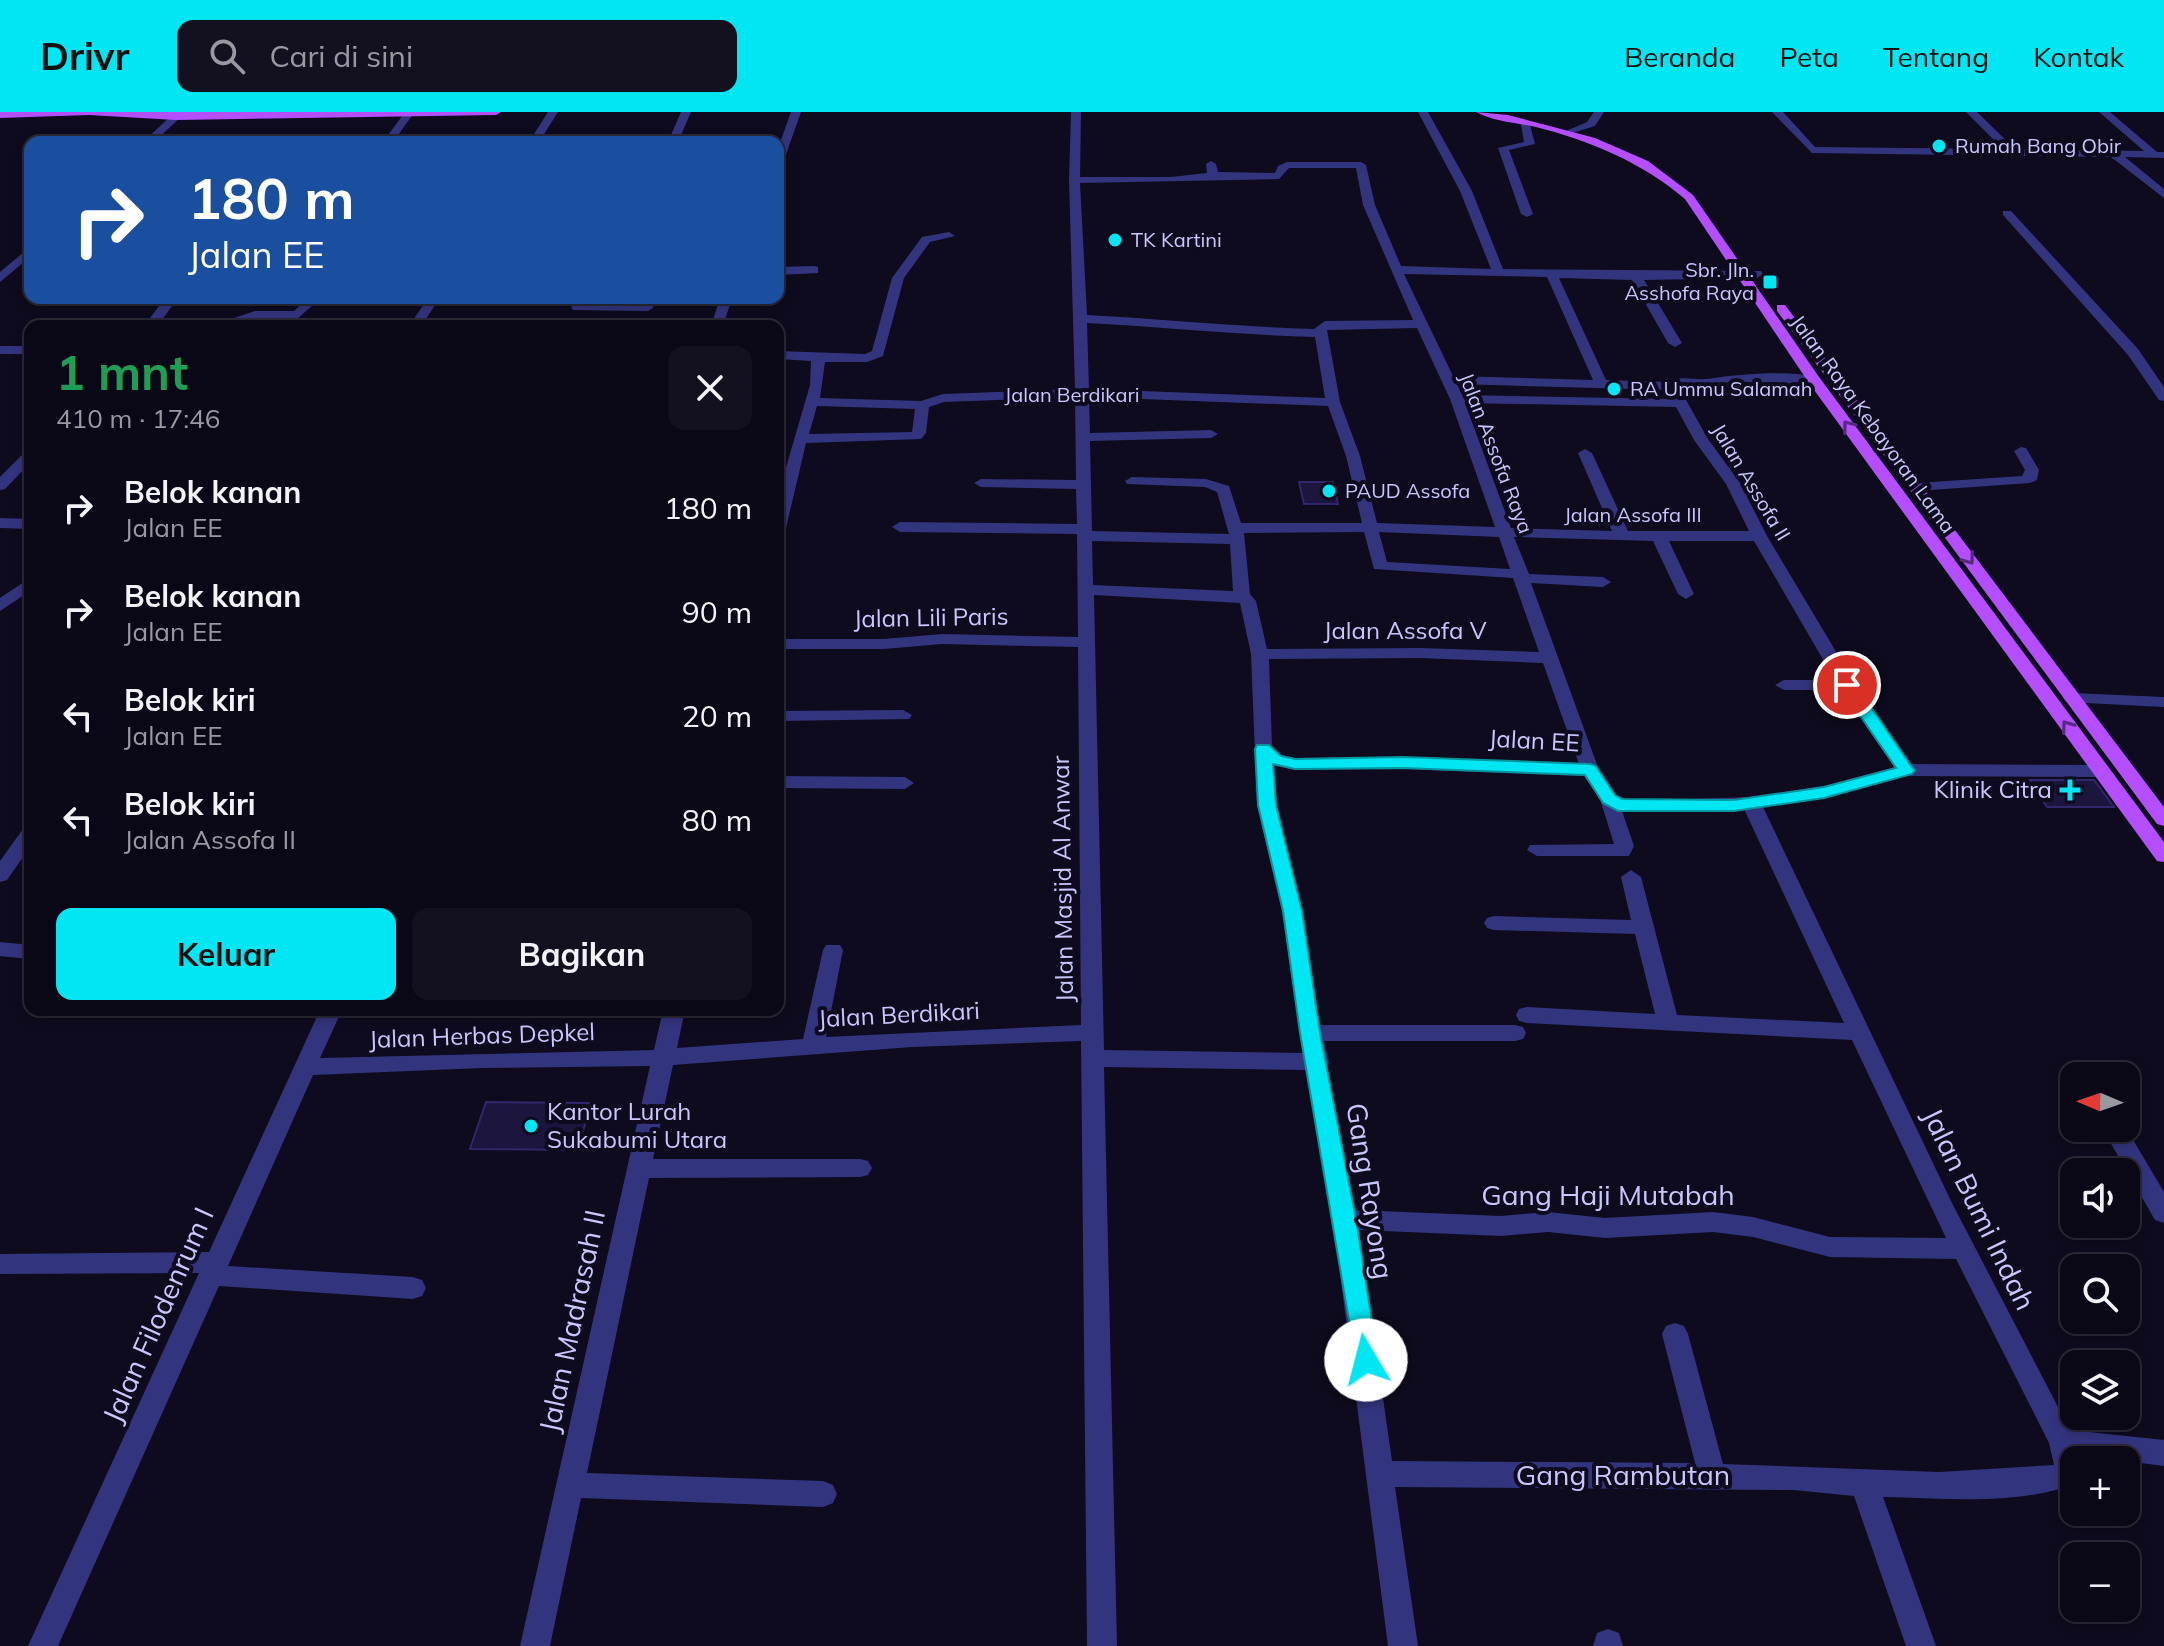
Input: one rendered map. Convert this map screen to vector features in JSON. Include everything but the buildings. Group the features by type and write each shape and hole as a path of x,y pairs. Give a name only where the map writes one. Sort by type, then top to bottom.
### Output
{"main road":[{"path":"138,112 267,112"},
{"path":"0,115 126,113 176,117 496,112"},
{"name":"Jalan Raya Kebayoran Lama","path":"1481,112 1574,132"},
{"name":"Jalan Raya Kebayoran Lama","path":"1507,112 1574,132 1661,174 1711,219 1750,275 1785,313 1917,487 2164,820"},
{"name":"Jalan Raya Kebayoran Lama","path":"1750,275 1769,313 1814,380 2164,856"},
{"path":"1769,313 1785,313"},
{"path":"1873,460 1895,460"},
{"path":"2030,674 2054,675"},
{"path":"2098,767 2125,767"}],"street":[{"path":"538,136 553,112"},
{"path":"676,136 686,112"},
{"path":"784,146 796,112"},
{"name":"Jalan Masjid Al Anwar","path":"1076,112 1074,180 1081,319 1102,1646"},
{"path":"1423,112 1466,191 1499,273"},
{"path":"1574,132 1594,122 1599,112"},
{"path":"1777,112 1812,150 1972,153 2009,149 2160,155"},
{"path":"1971,112 2009,149"},
{"path":"2104,112 2160,155"},
{"path":"392,136 409,113"},
{"path":"155,136 176,117"},
{"path":"1524,121 1529,145 1503,148 1507,167 1513,173 1527,214"},
{"path":"2114,154 2164,195"},
{"name":"Jalan Assofa Raya","path":"1074,180 1171,180 1212,170 1279,176 1287,165 1361,165 1369,205 1419,324 1457,399 1590,770"},
{"path":"2007,213 2117,332 2164,397"},
{"path":"784,355 867,358 878,353 898,278 926,239 949,236"},
{"path":"0,278 24,256"},
{"path":"784,271 814,270"},
{"path":"1396,270 1552,275 1750,275"},
{"path":"1552,275 1601,383"},
{"path":"1636,276 1675,343"},
{"path":"155,320 167,304"},
{"path":"241,320 255,315 297,315 309,304"},
{"path":"576,307 648,307"},
{"path":"1081,319 1196,325 1215,330 1419,324"},
{"path":"1323,329 1333,402 1353,456 1382,568 1488,570 1521,576 1603,582"},
{"path":"0,350 24,350"},
{"path":"785,462 800,439 812,402 817,385 818,358"},
{"path":"1447,380 1673,386 1677,382 1704,383 1730,378 1814,380"},
{"name":"Jalan Assofa II","path":"1673,386 1701,440 1733,483 1759,536 1847,685 1906,770"},
{"name":"Jalan Berdikari","path":"812,402 922,405 943,398 1082,393 1333,402"},
{"path":"1457,399 1681,403"},
{"path":"800,439 916,436 922,405"},
{"path":"1083,437 1211,434"},
{"path":"1917,487 2025,480 2032,477 2032,470 2021,451"},
{"path":"1585,453 1622,536"},
{"path":"0,486 24,461"},
{"path":"1132,481 1220,486 1226,491 1237,534 1242,596 1252,608 1260,654 1263,749"},
{"path":"981,483 1083,485"},
{"path":"0,523 24,524"},
{"name":"Jalan Assofa III","path":"900,527 1237,534 1372,527 1659,537 1759,536"},
{"path":"1659,537 1686,594"},
{"path":"0,606 24,588"},
{"path":"1084,590 1242,596"},
{"name":"Jalan Lili Paris","path":"784,644 884,644 942,639 1084,642"},
{"name":"Jalan Assofa V","path":"1260,654 1420,653 1549,658"},
{"path":"1784,685 1847,685"},
{"path":"2072,698 2164,702"},
{"path":"784,716 903,715"},
{"name":"Jalan EE","path":"1263,749 1275,760 1295,764 1417,763 1590,770 1609,799 1623,850 1537,850"},
{"name":"Gang Rayong","path":"1263,749 1267,805 1292,911 1310,1033 1318,1062 1345,1219 1403,1646"},
{"path":"1609,799 1630,807 1751,803 1824,792 1906,770 2098,767"},
{"path":"784,782 905,783"},
{"name":"Jalan Bumi Indah","path":"1751,803 1963,1249 2062,1441 2070,1469 2062,1478 1988,1483 1864,1484"},
{"path":"0,875 24,841"},
{"path":"1631,877 1667,1020"},
{"path":"1494,923 1644,927"},
{"path":"0,949 24,951"},
{"path":"813,1046 833,950"},
{"name":"Jalan Filodenrum I","path":"43,1646 328,1016"},
{"name":"Jalan Madrasah II","path":"535,1646 672,1016"},
{"path":"1310,1033 1667,1020 1859,1032"},
{"name":"Jalan Berdikari","path":"661,1058 813,1046 1092,1033"},
{"name":"Jalan Herbas Depkel","path":"305,1067 482,1060 661,1058"},
{"path":"1094,1058 1318,1062"},
{"path":"2122,1142 2164,1213"},
{"path":"637,1169 860,1168"},
{"name":"Gang Haji Mutabah","path":"1345,1219 1501,1226 1548,1222 1605,1228 1713,1222 1753,1227 1830,1247 1963,1249"},
{"path":"0,1264 214,1268 413,1288"},
{"path":"1675,1334 1712,1476"},
{"path":"2062,1441 2164,1453"},
{"name":"Gang Rambutan","path":"1382,1474 1794,1477 1864,1484"},
{"path":"1864,1484 1921,1646"},
{"path":"569,1485 823,1494"}],"place":[{"name":"Rumah Bang Obir","path":"1939,146"},
{"name":"TK Kartini","path":"1115,240"},
{"name":"Sbr. Jln. Asshofa Raya","path":"1770,282"},
{"name":"RA Ummu Salamah","path":"1614,389"},
{"name":"PAUD Assofa","path":"1329,491"},
{"name":"Klinik Citra","path":"2070,790"},
{"name":"Kantor Lurah Sukabumi Utara","path":"531,1126"}],"route":[{"path":"1366,1360 1292,911 1267,805 1263,749 1275,760 1295,764 1503,765 1590,770 1609,799 1618,805 1734,805 1824,792 1906,770 1847,685"}]}
